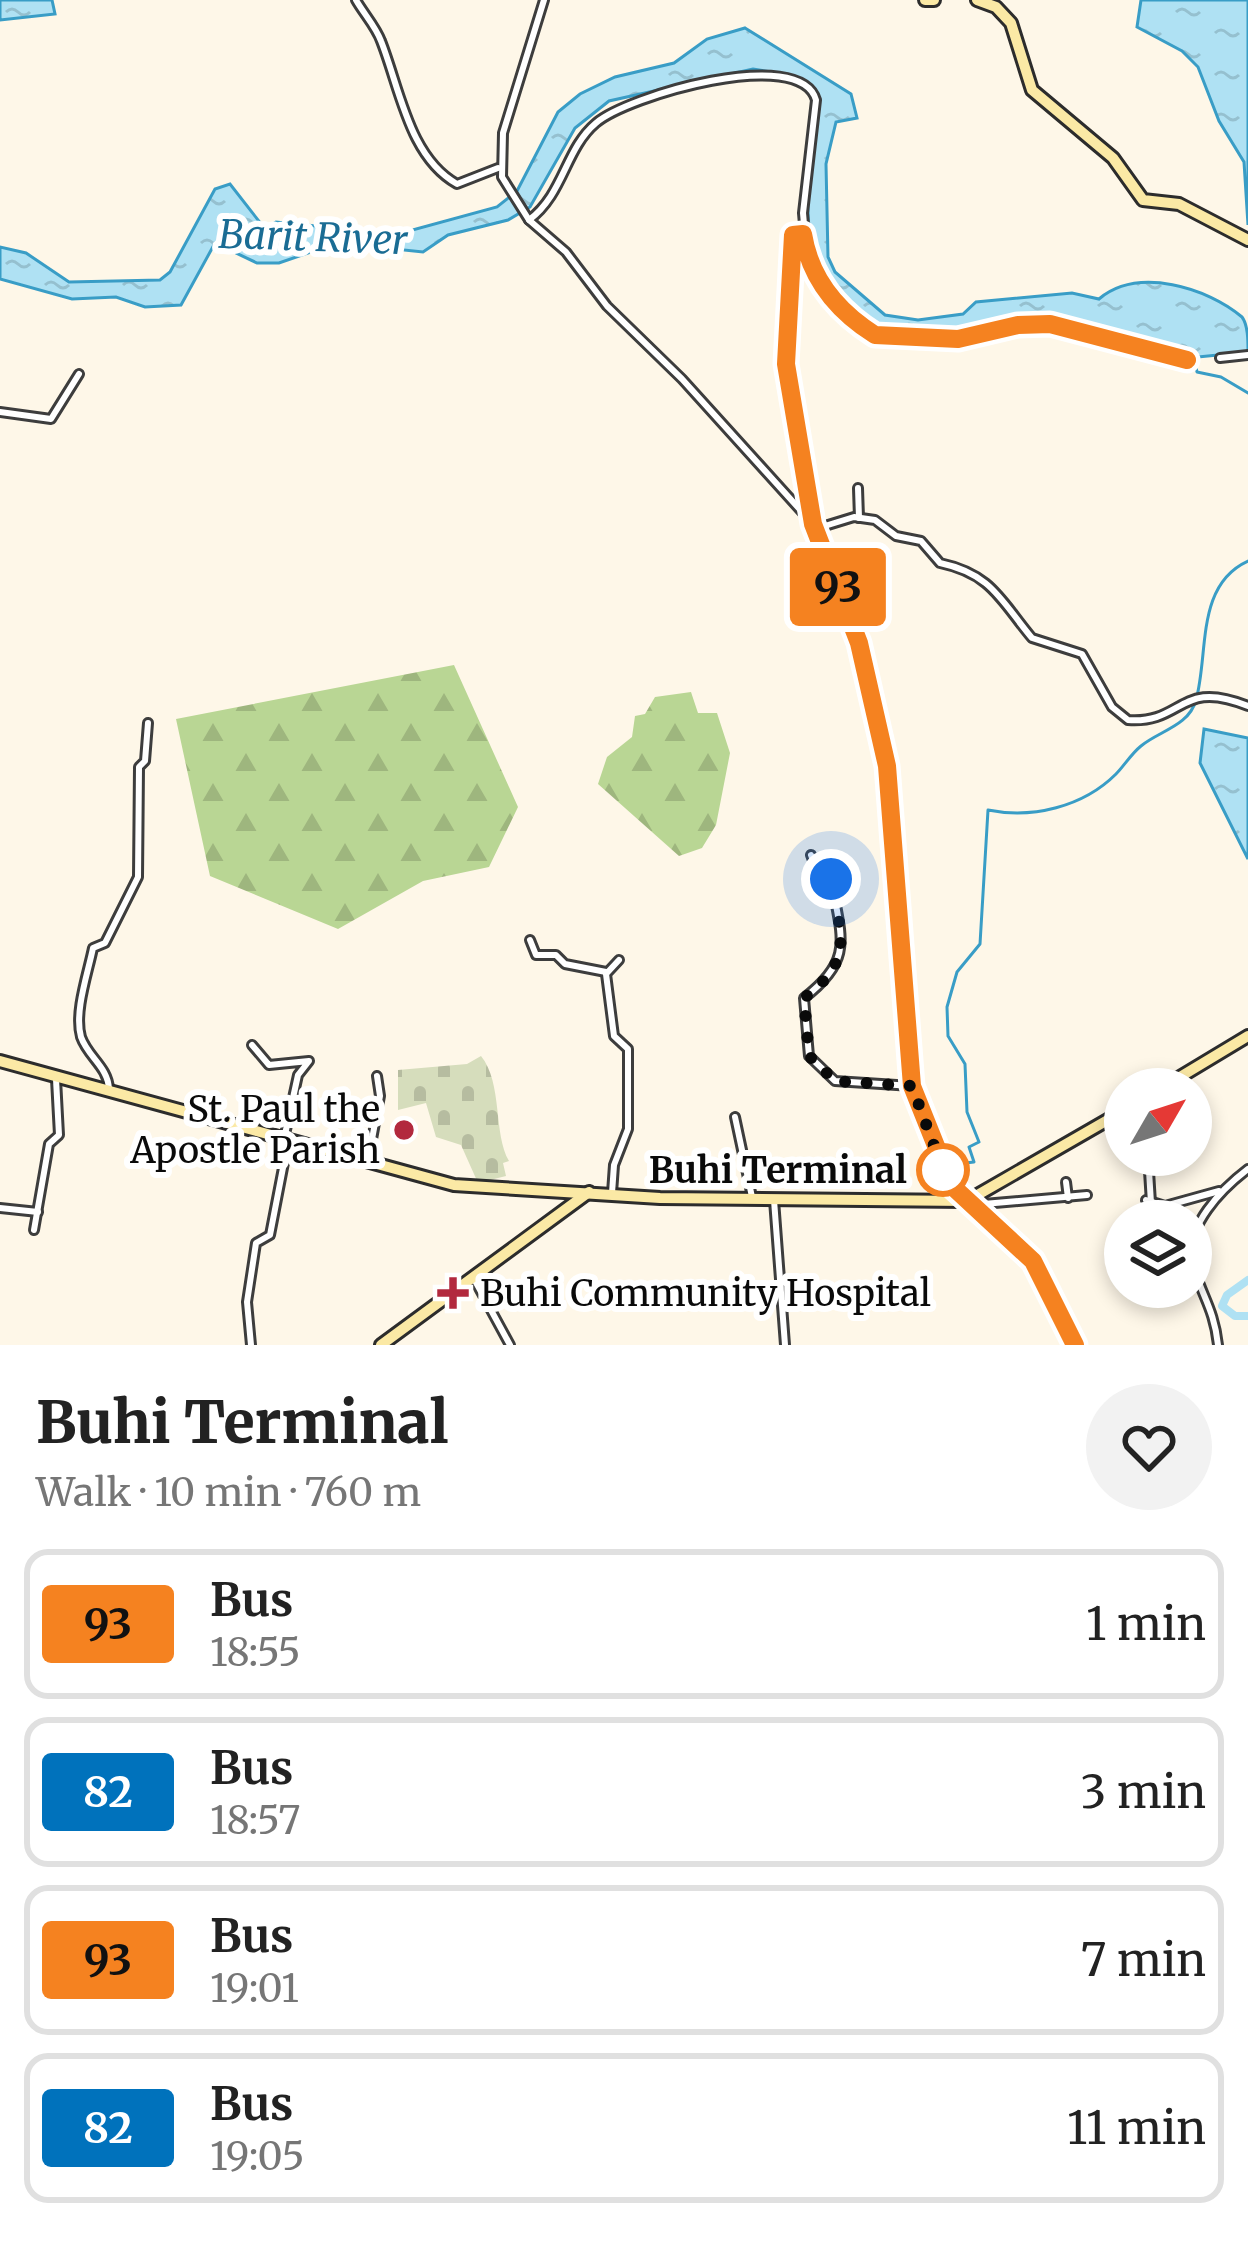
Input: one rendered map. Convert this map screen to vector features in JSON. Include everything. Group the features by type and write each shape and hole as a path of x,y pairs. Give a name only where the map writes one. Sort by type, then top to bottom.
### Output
{"main road":[{"path":"977,0 996,7 1012,23 1032,90 1113,158 1143,200 1180,204 1248,240"},
{"path":"1195,1068 1248,1036"},
{"path":"0,1061 454,1185 970,1203 1104,1123"},
{"path":"381,1345 589,1192"}],"street":[{"path":"356,0 380,36 404,109 431,163 457,184 499,167"},
{"path":"544,0 503,133 499,167 510,190 529,220 566,252 607,305 682,379 814,526"},
{"path":"529,220 569,167 574,142 609,113 643,100 768,73 801,80 815,94 803,234 812,273 875,335 958,339 1018,325 1050,324 1187,360"},
{"path":"803,234 793,235 786,364 814,526 859,643 887,766 912,1086 943,1170 970,1203 1033,1261 1075,1345"},
{"path":"1220,358 1248,355"},
{"path":"0,412 51,419 79,374"},
{"path":"858,488 859,518"},
{"path":"814,526 859,518 919,539 942,565 969,571 1011,604 1032,638 1081,652 1112,707 1126,720 1154,720 1195,696 1226,696 1248,706"},
{"path":"109,1090 107,1074 81,1036 81,1003 93,948 105,943 138,877 139,767 145,760 148,723"},
{"path":"811,855 815,866 831,879 841,932 839,965 825,985 804,998 809,1056 835,1081 912,1086"},
{"path":"530,940 536,955 556,955 563,963 606,972"},
{"path":"606,972 619,960"},
{"path":"606,972 614,1036 626,1045 628,1064 628,1130 614,1165 613,1193"},
{"path":"251,1345 247,1302 256,1244 270,1235 297,1080 309,1061 268,1065 252,1045"},
{"path":"34,1230 49,1144 59,1135 56,1075"},
{"path":"368,1163 380,1096 377,1076"},
{"path":"735,1117 752,1197"},
{"path":"1218,1345 1213,1306 1192,1254 1199,1225 1222,1190 1248,1169"},
{"path":"1149,1176 1148,1201 1165,1206 1222,1190"},
{"path":"1066,1182 1068,1198"},
{"path":"970,1203 1087,1195"},
{"path":"773,1196 785,1345"},
{"path":"0,1208 38,1212"},
{"path":"473,1277 510,1345"}],"green space":[{"path":"454,665 518,807 489,867 423,881 338,929 210,876 176,719"},
{"path":"691,692 698,713 717,713 730,753 716,825 702,848 679,856 598,784 607,757 632,737 635,716 645,714 655,697"},
{"path":"481,1056 492,1080 509,1161 503,1163 506,1176 478,1183 461,1145 436,1137 426,1103 398,1110 398,1070 467,1064"}],"water":[{"path":"0,0 52,0 55,14 0,20"},
{"path":"1141,0 1248,0 1248,225 1244,162 1219,121 1198,67 1182,51 1137,27"},
{"name":"Barit River","path":"745,28 851,94 857,118 836,122 826,164 828,257 835,272 885,315 918,320 963,314 976,302 1072,293 1099,299 1133,284 1172,285 1211,297 1242,317 1248,352 1198,357 1051,323 964,336 883,336 855,315 810,262 807,188 817,93 794,76 753,69 609,101 575,128 530,207 508,220 448,235 423,252 337,243 279,263 257,263 215,243 181,305 145,307 116,297 72,299 0,279 0,247 26,253 69,282 160,280 170,272 215,189 230,184 265,229 276,222 398,234 497,207 517,191 558,112 580,94 615,77 674,63 707,39"},
{"path":"1204,729 1248,738 1248,859 1200,763"}],"waterway":[{"path":"1193,354 1197,372 1221,377 1248,393"},
{"path":"953,1179 957,1164 974,1162 969,1147 979,1142 967,1112 965,1064 948,1036 947,1007 957,972 980,944 988,810 1039,811 1088,795 1141,746 1187,716 1200,682 1212,603 1219,586 1248,561"},
{"path":"1248,1280 1227,1295 1222,1306 1235,1316 1248,1316"}],"bus line":[{"name":"93","path":"1075,1345 1033,1261 952,1186 912,1086 887,766 859,643 813,524 786,364 793,235 803,234 812,273 823,287 875,335 892,340 958,339 1030,323 1050,324 1187,360"}],"place":[{"name":"St. Paul the Apostle Parish","path":"404,1130"},
{"name":"Buhi Terminal","path":"943,1170"},
{"name":"Buhi Community Hospital","path":"453,1293"}],"route":[{"path":"831,879 841,932 839,965 825,985 804,998 809,1056 819,1071 835,1081 912,1086 943,1170"}]}
